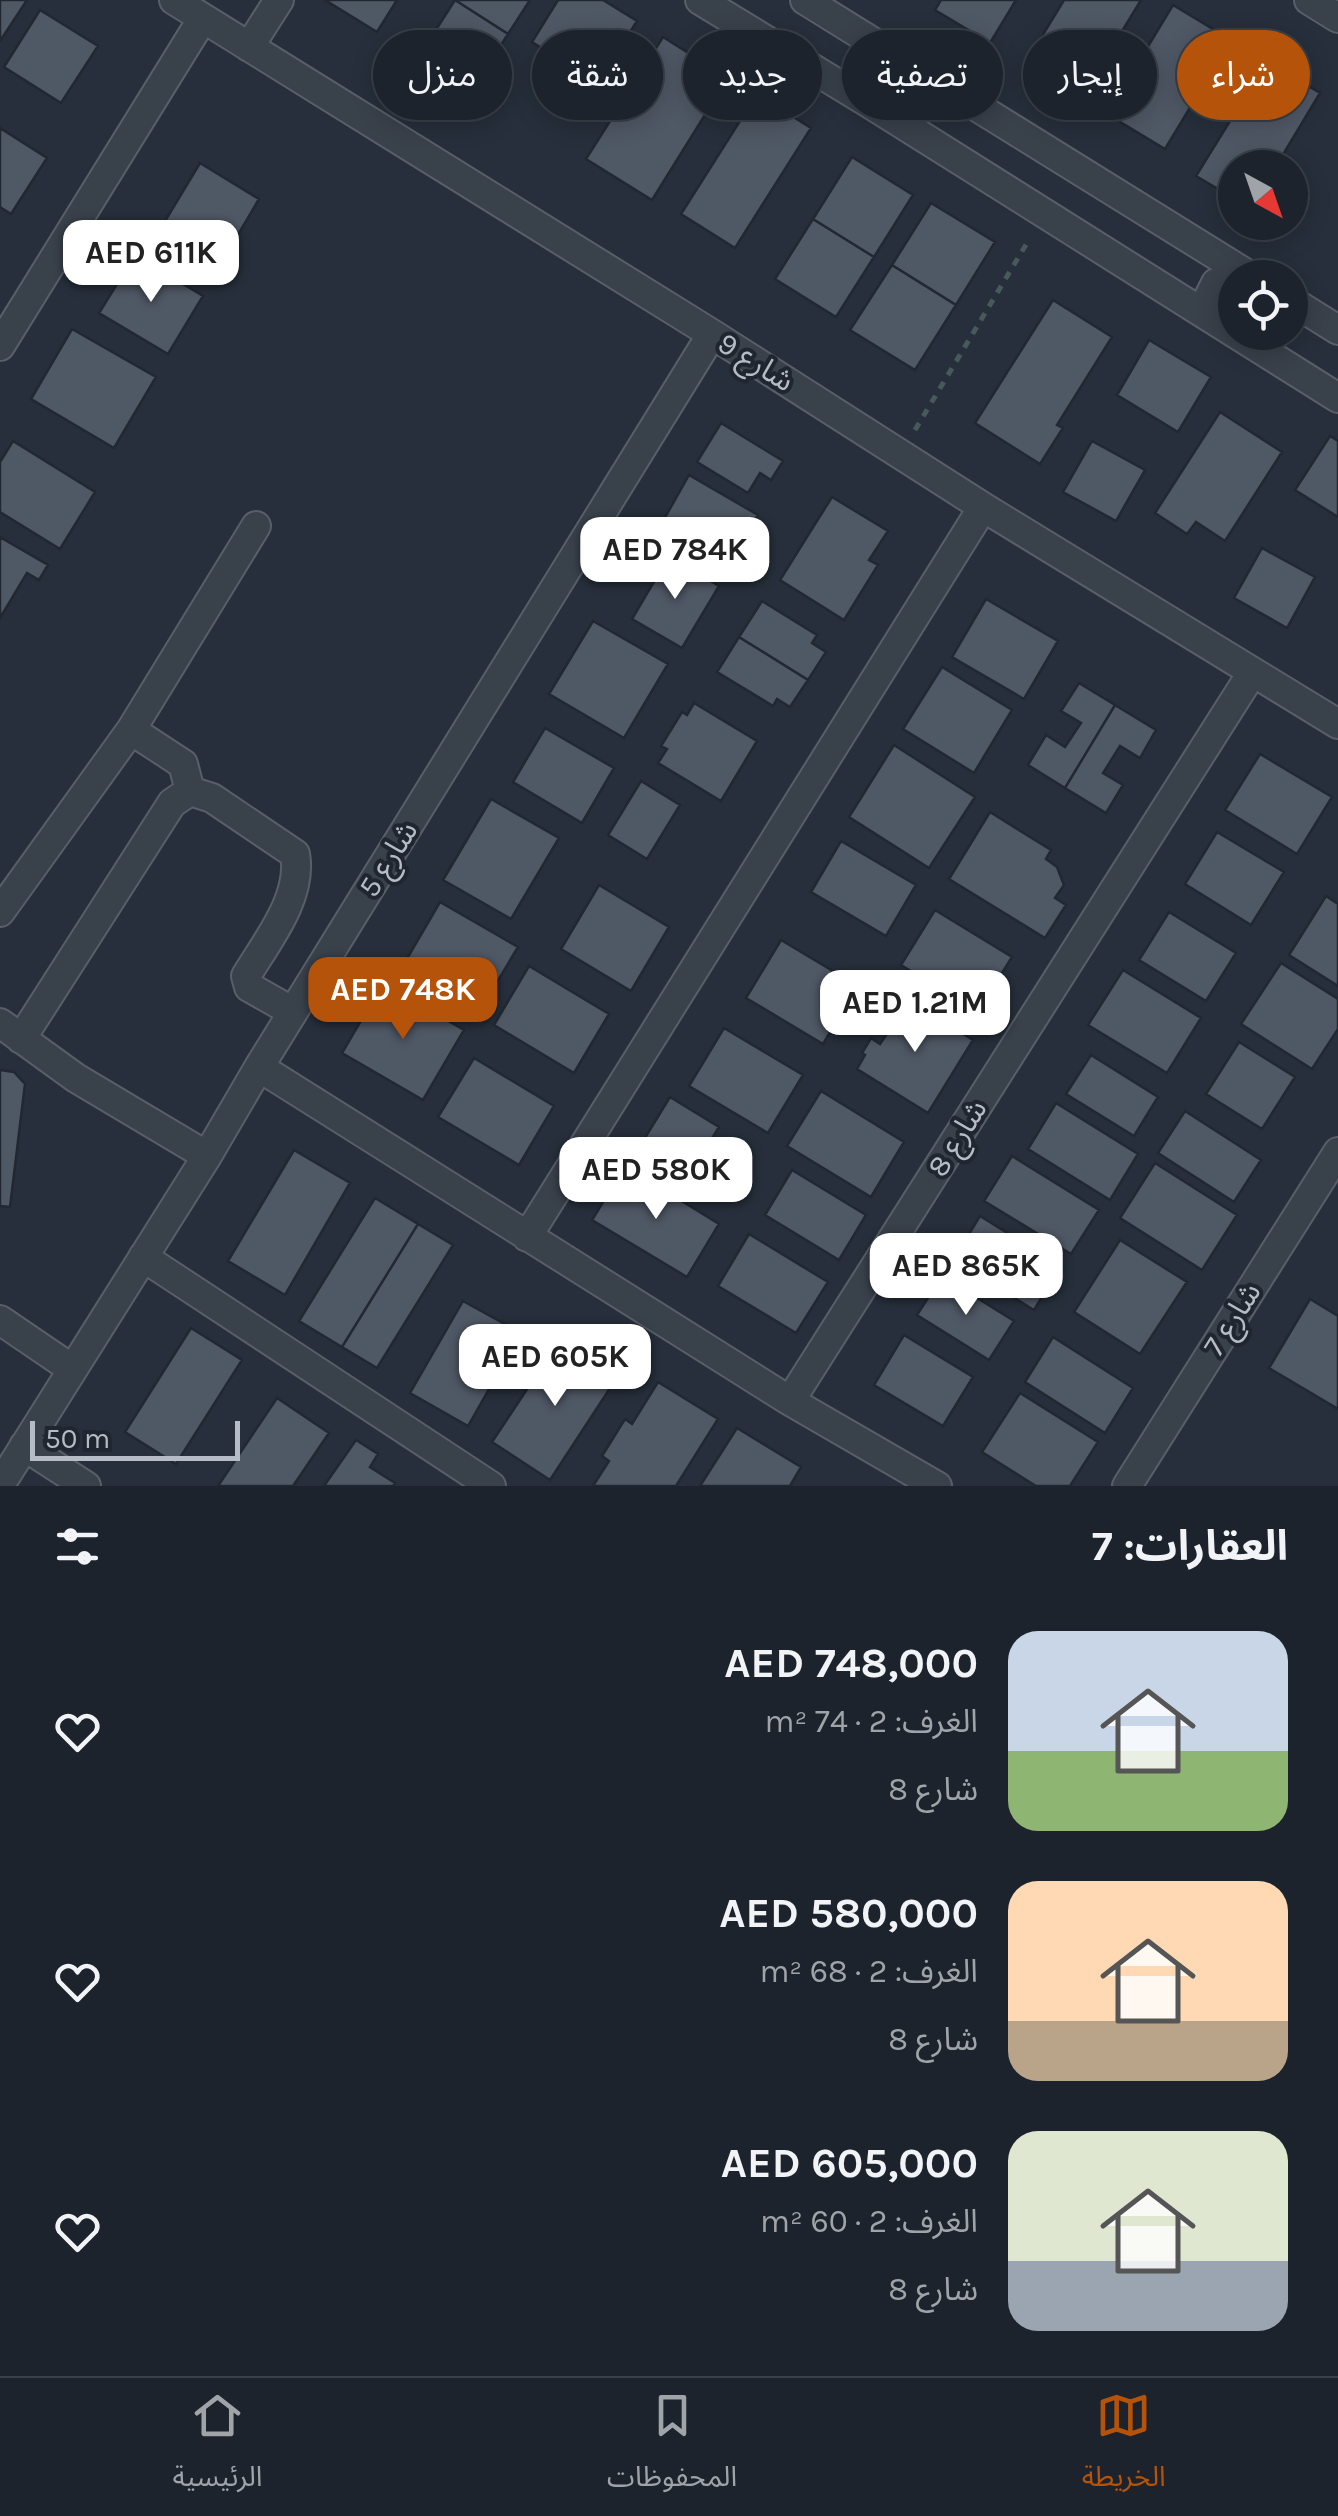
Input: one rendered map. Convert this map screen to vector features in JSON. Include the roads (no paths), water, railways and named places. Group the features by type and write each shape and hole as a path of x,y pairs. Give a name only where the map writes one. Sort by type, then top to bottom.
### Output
{"street":[{"name":"شارع 9","path":"174,0 1338,724"},
{"path":"250,48 279,0"},
{"path":"700,0 1338,398"},
{"path":"805,0 1223,260"},
{"path":"1309,0 1338,18"},
{"path":"0,346 203,18"},
{"path":"1214,320 1209,297 1218,283"},
{"path":"1308,311 1338,330"},
{"name":"شارع 5","path":"0,1484 207,1156 712,334"},
{"path":"526,1237 984,507"},
{"path":"0,912 132,730 256,526"},
{"name":"شارع 8","path":"790,1401 1252,673"},
{"path":"132,730 183,764 190,791"},
{"path":"190,791 212,798 295,854 298,870 288,904 246,976 249,987 293,1012"},
{"path":"190,791 172,803 10,1031 76,1078 207,1156"},
{"path":"259,1067 790,1401 937,1486"},
{"name":"شارع 7","path":"1127,1486 1338,1152"},
{"path":"142,1257 491,1486"},
{"path":"0,1320 72,1369"},
{"path":"24,1446 86,1486"}]}
